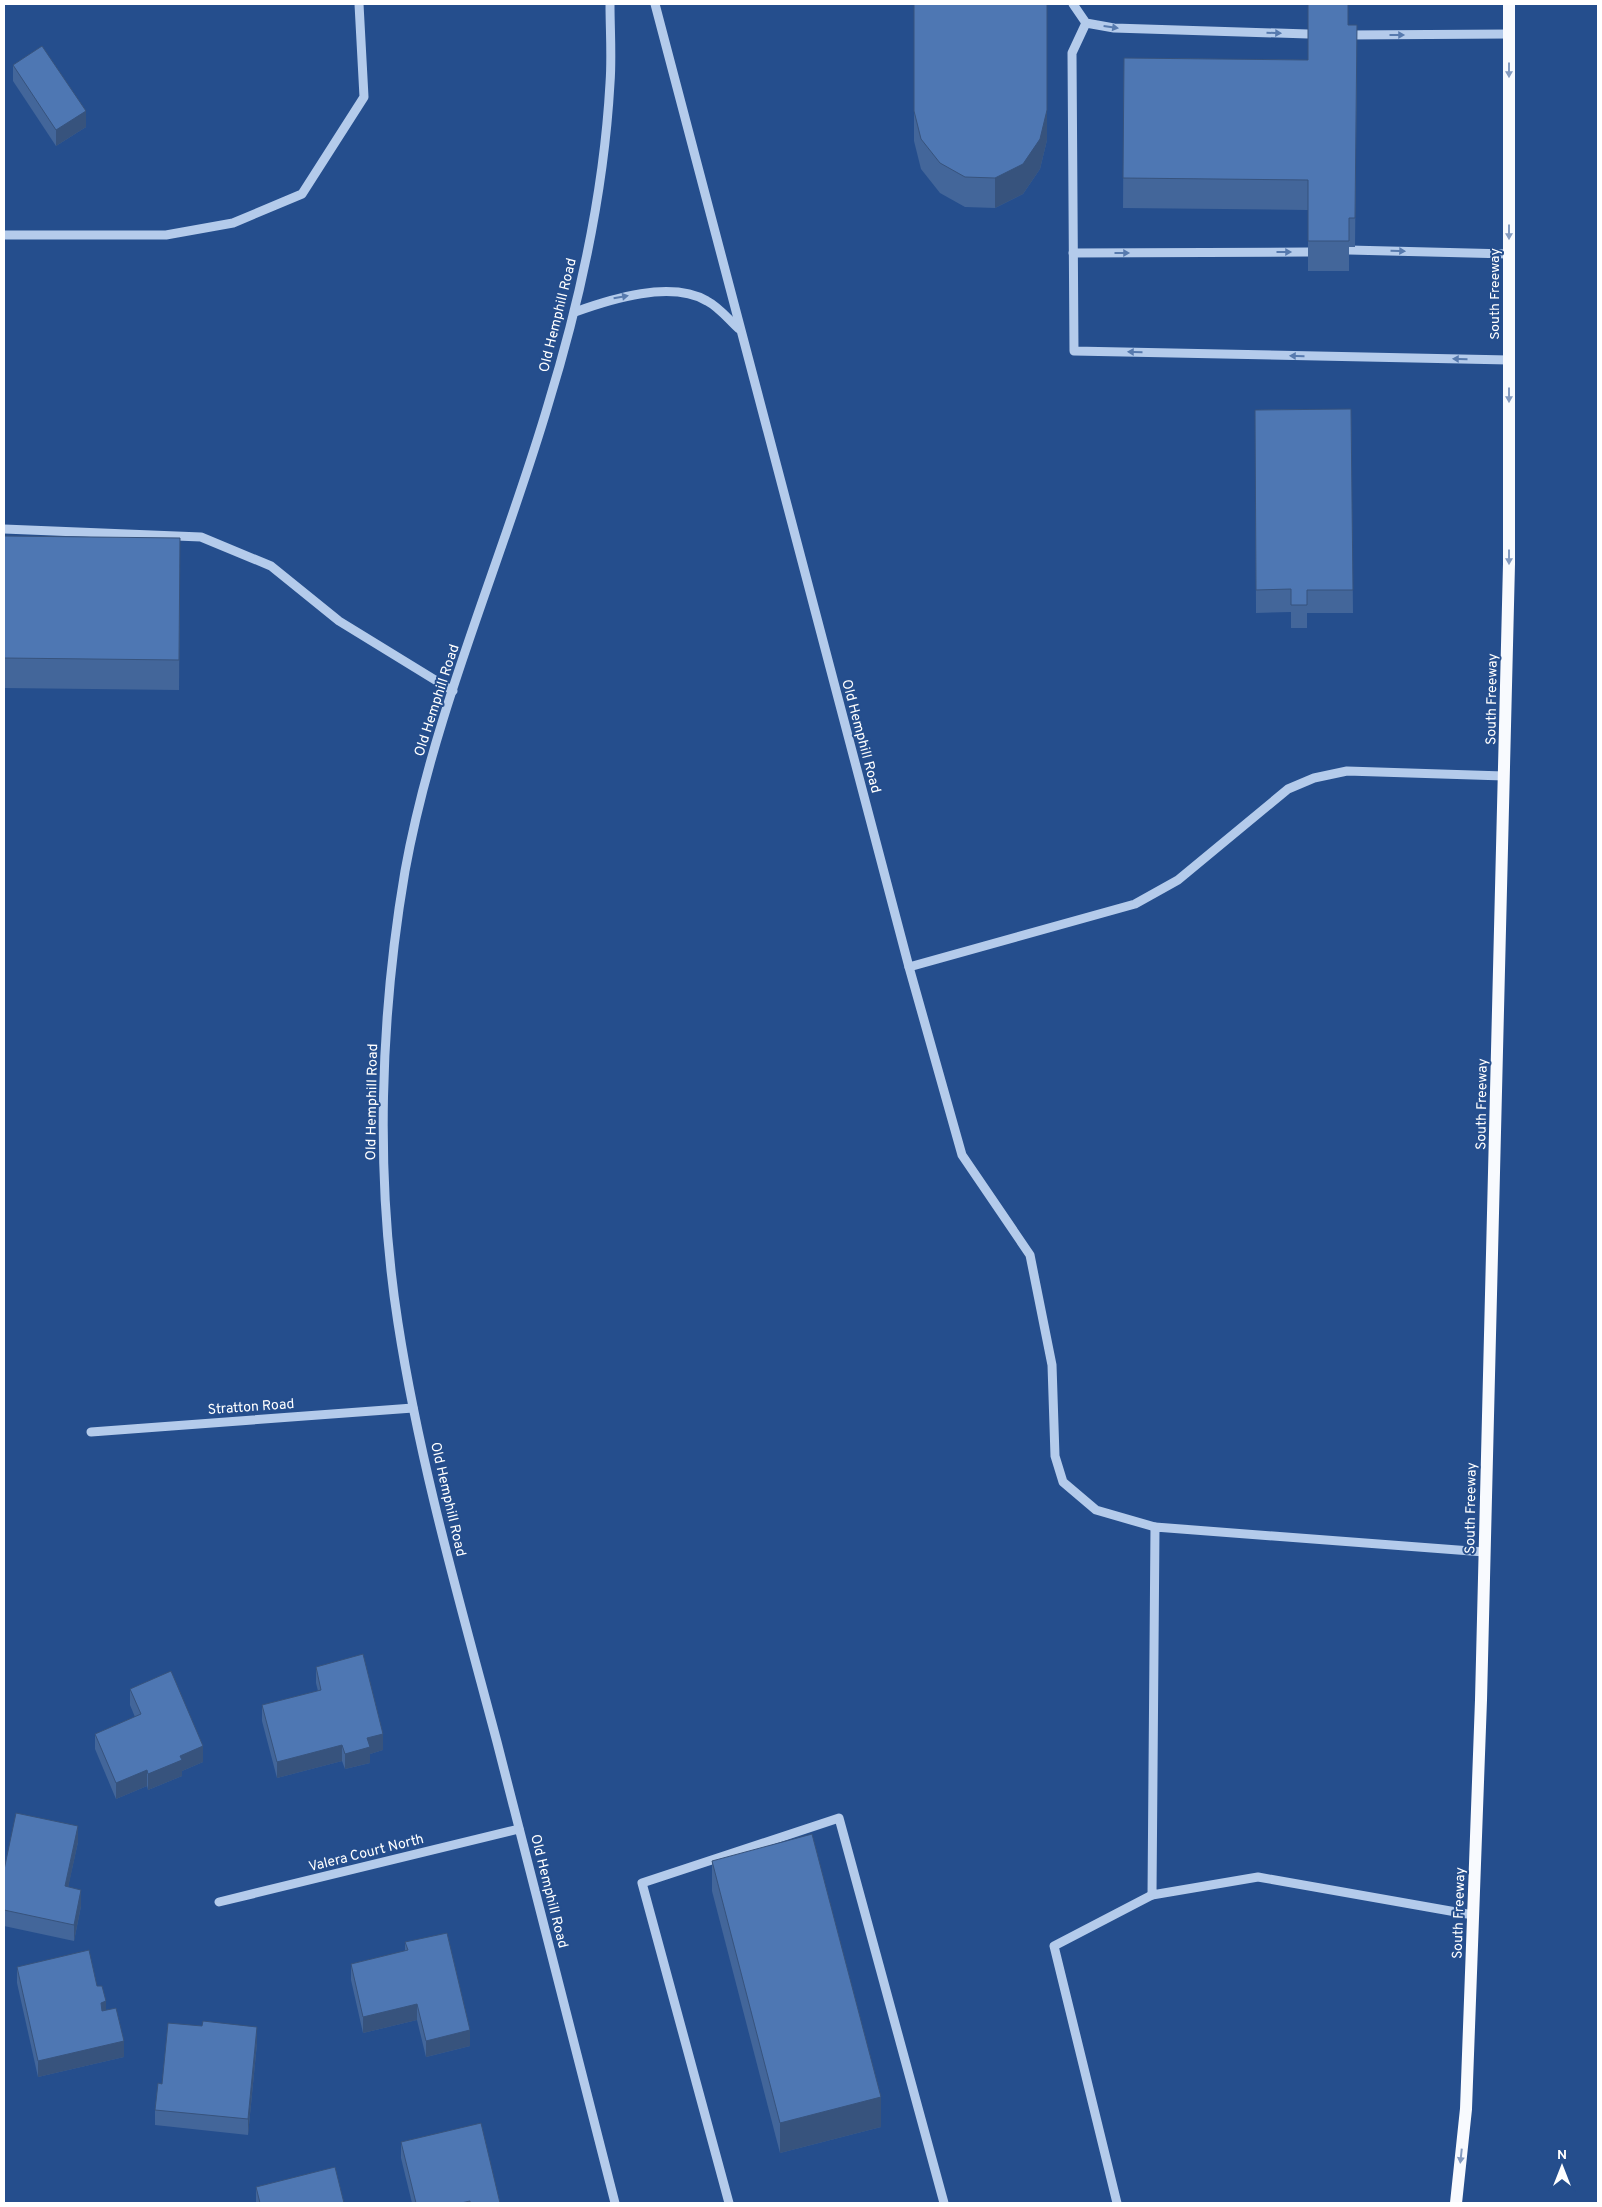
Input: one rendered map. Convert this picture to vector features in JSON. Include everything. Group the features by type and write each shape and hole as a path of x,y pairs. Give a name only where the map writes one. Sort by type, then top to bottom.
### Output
{"main road":[{"name":"South Freeway","path":"1456,2203 1466,2109 1473,1915 1504,776 1509,564 1509,4"}],"street":[{"path":"4,235 166,235 234,223 302,194 364,97 359,4"},
{"name":"Old Hemphill Road","path":"610,4 610,81 604,146 592,225 575,312 547,411 452,691 426,776 406,868 392,958 386,1040 383,1135 389,1239 397,1319 432,1494 615,2203"},
{"name":"Old Hemphill Road","path":"655,4 909,967 962,1155 1030,1255 1052,1365 1056,1456 1063,1482 1096,1510 1155,1527 1484,1552"},
{"path":"1073,4 1086,23 1114,28 1308,34"},
{"path":"1086,23 1072,53 1074,351 1509,360"},
{"path":"1348,35 1509,34"},
{"path":"1349,250 1509,254"},
{"path":"1073,253 1308,252"},
{"path":"575,312 617,297 675,291 707,300 740,329"},
{"path":"4,529 201,537 271,566 339,621 452,691"},
{"path":"909,967 1135,904 1178,880 1288,789 1314,778 1347,771 1504,776"},
{"name":"Stratton Road","path":"91,1432 414,1408"},
{"path":"1152,1895 1155,1527"},
{"path":"729,2203 642,1883 839,1818 944,2203"},
{"name":"Valera Court North","path":"219,1902 520,1829"},
{"path":"1117,2203 1054,1946 1152,1895 1258,1878 1473,1915"}],"building":[{"path":"914,4 1047,4 1047,110 1040,139 1023,164 995,178 965,177 940,163 921,139 914,111"},
{"path":"1308,4 1348,4 1348,25 1357,25 1355,218 1349,218 1349,241 1308,241 1308,180 1123,178 1124,58 1308,60"},
{"path":"42,46 86,111 56,130 13,65"},
{"path":"1351,409 1353,590 1307,590 1307,605 1291,605 1291,589 1256,590 1255,410"},
{"path":"4,536 180,538 179,660 4,658"},
{"path":"363,1654 383,1734 367,1738 370,1747 345,1754 342,1745 277,1762 262,1705 321,1690 316,1667"},
{"path":"171,1671 203,1746 180,1756 182,1760 148,1774 147,1770 116,1783 95,1734 141,1714 130,1689"},
{"path":"16,1813 78,1826 65,1886 81,1890 74,1925 4,1910 4,1870"},
{"path":"812,1834 881,2097 780,2123 712,1861"},
{"path":"447,1933 470,2030 426,2041 417,2004 363,2017 351,1964 408,1950 405,1942"},
{"path":"89,1950 97,1986 102,1986 106,2001 101,2003 102,2011 116,2008 124,2041 38,2061 17,1967"},
{"path":"203,2021 257,2027 248,2119 155,2110 158,2083 162,2084 168,2023 202,2026"},
{"path":"481,2123 500,2203 470,2203 470,2201 461,2203 416,2203 401,2142"},
{"path":"335,2167 344,2203 260,2203 256,2187"}]}
